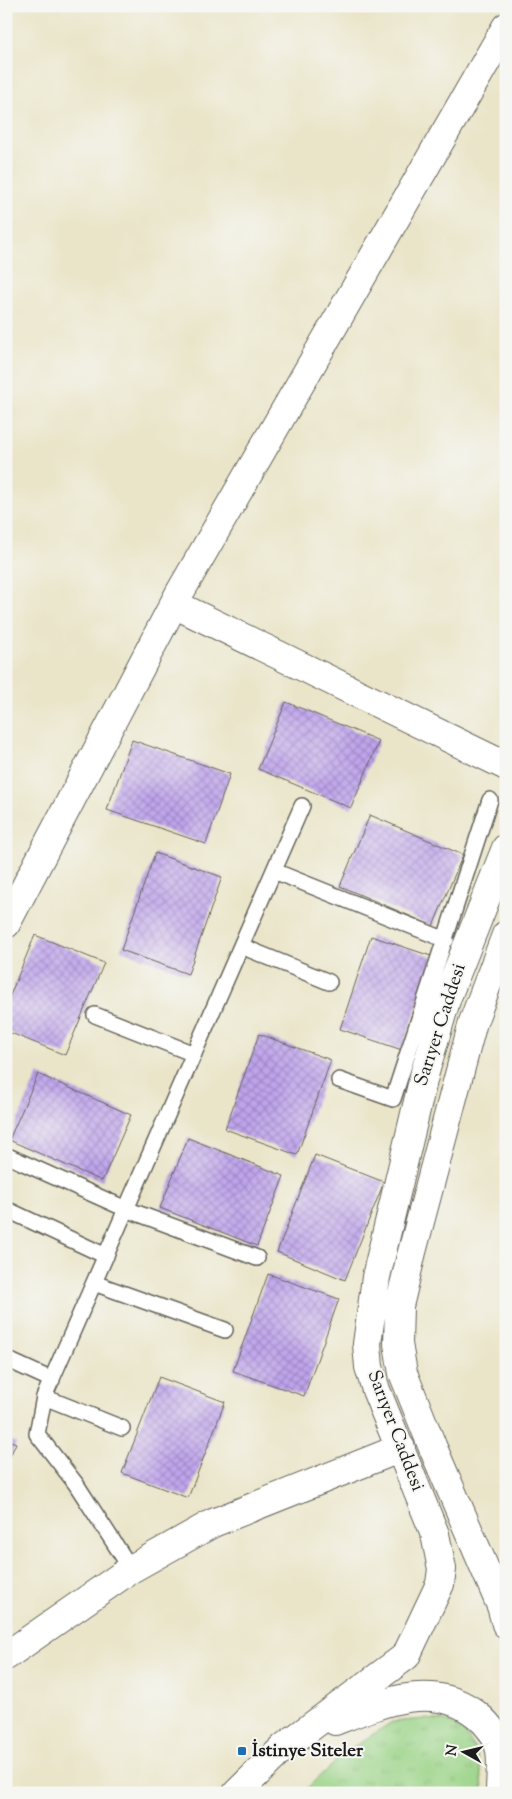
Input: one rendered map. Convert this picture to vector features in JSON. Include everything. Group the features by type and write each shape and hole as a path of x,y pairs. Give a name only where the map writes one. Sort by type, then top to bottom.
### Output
{"main road":[{"path":"6,924 174,604 506,27"},
{"path":"174,604 506,766"},
{"name":"Sarıyer Caddesi","path":"237,1793 284,1747 406,1656 440,1584 442,1569 435,1534 376,1390 369,1367 367,1344 376,1276 425,1072 447,997 506,848"},
{"name":"Sarıyer Caddesi","path":"506,935 473,1022 399,1306 398,1344 403,1373 501,1606 506,1624"},
{"path":"6,1656 131,1569 212,1523 401,1448"},
{"path":"284,1747 327,1725 370,1707 409,1697 442,1697 462,1703 480,1717 494,1733 500,1751 500,1793"}],"lane":[{"path":"339,1080 393,1100 490,800"},
{"path":"131,1569 76,1484 37,1434 44,1398 302,806"},
{"path":"274,871 446,940"},
{"path":"241,946 330,982"},
{"path":"95,1014 194,1054"},
{"path":"10,1157 126,1209 257,1258"},
{"path":"10,1211 106,1256"},
{"path":"94,1283 225,1330"},
{"path":"6,1358 52,1380"},
{"path":"44,1398 122,1428"}],"green space":[{"path":"424,1719 441,1720 451,1723 467,1736 479,1763 483,1793 302,1793 344,1753 392,1722"}],"building":[{"path":"286,702 379,741 351,808 258,769"},
{"path":"132,740 230,774 206,844 107,810"},
{"path":"370,815 463,855 433,926 340,886"},
{"path":"155,853 222,877 188,974 121,950"},
{"path":"35,935 104,963 65,1055 6,1031 6,1005"},
{"path":"371,936 434,957 402,1050 340,1029"},
{"path":"259,1034 331,1060 297,1155 225,1129"},
{"path":"38,1074 131,1115 102,1181 9,1140"},
{"path":"188,1138 284,1176 257,1246 160,1208"},
{"path":"315,1155 384,1182 345,1280 277,1252"},
{"path":"268,1274 339,1299 304,1396 233,1371"},
{"path":"159,1377 225,1402 188,1498 122,1473"},
{"path":"6,1439 16,1443 6,1465"}],"place":[{"name":"İstinye Siteler","path":"242,1751"}]}
